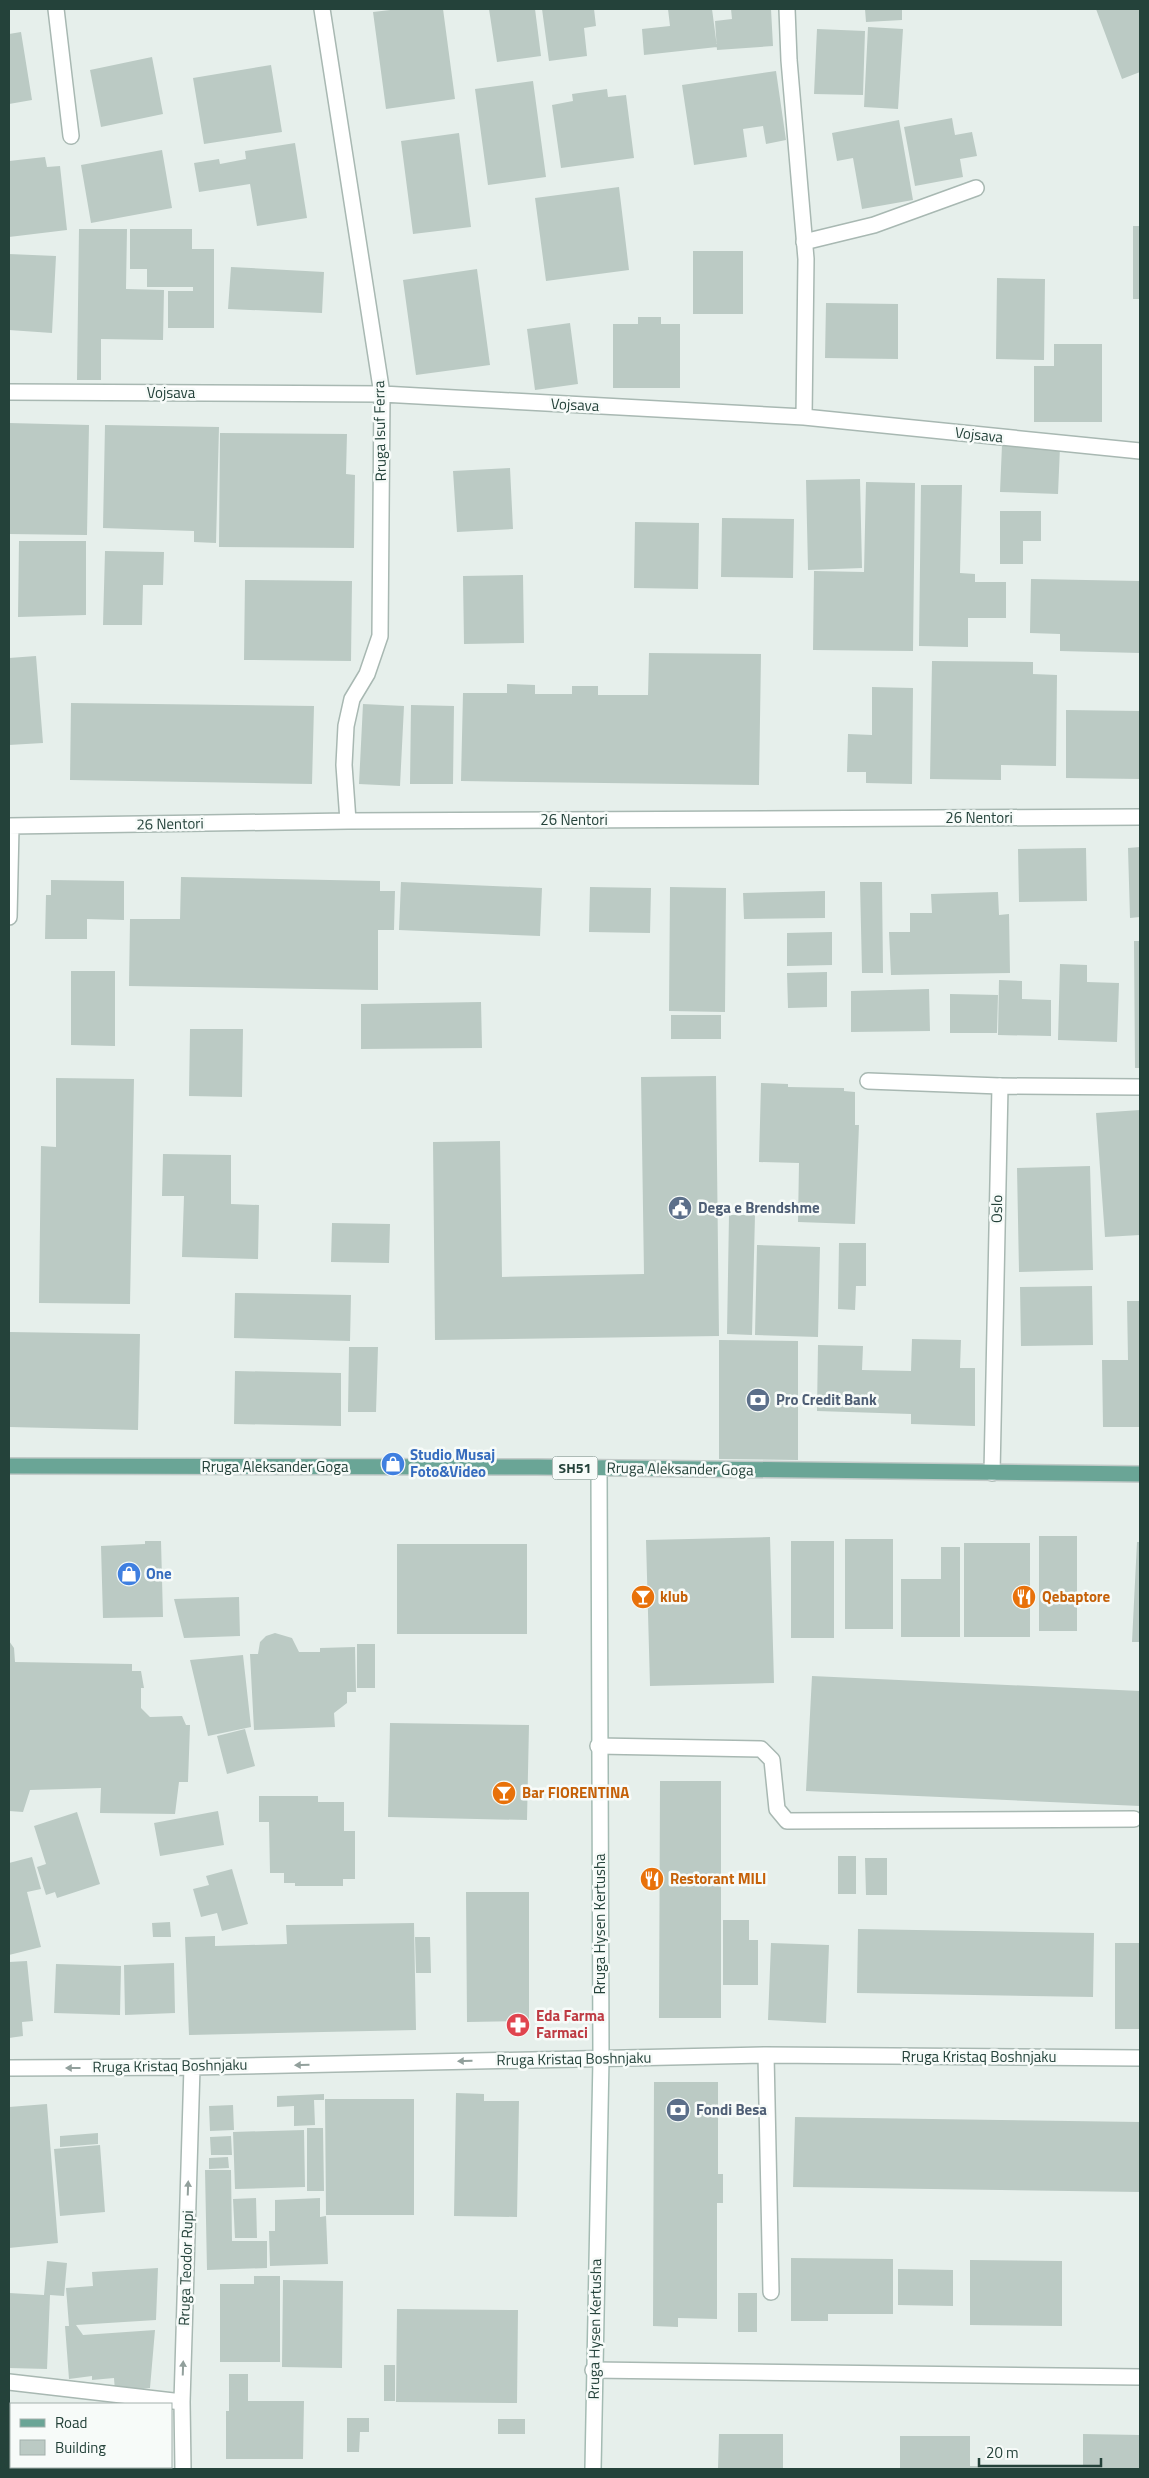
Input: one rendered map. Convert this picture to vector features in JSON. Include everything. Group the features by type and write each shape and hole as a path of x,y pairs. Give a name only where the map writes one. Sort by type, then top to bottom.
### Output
{"main road":[{"name":"Rruga Aleksander Goga","path":"9,1466 599,1468 1140,1474"}],"street":[{"path":"56,9 71,136"},
{"name":"Rruga Isuf Ferra","path":"322,9 382,394 380,636 367,674 352,699 346,726 344,765 348,821"},
{"path":"787,9 789,60 804,242 804,416"},
{"path":"804,242 874,225 976,188"},
{"name":"Vojsava","path":"9,392 382,394 804,416 1140,451"},
{"name":"26 Nentori","path":"10,826 348,821 1140,817"},
{"path":"9,916 10,826"},
{"path":"868,1081 1000,1086 1140,1087"},
{"name":"Oslo","path":"992,1472 1000,1086"},
{"name":"Rruga Hysen Kertusha","path":"593,2469 593,2370 601,2058 598,1746 599,1468"},
{"path":"598,1746 762,1749 772,1760 777,1809 787,1822 1134,1819"},
{"path":"766,2055 771,2292"},
{"name":"Rruga Kristaq Boshnjaku","path":"9,2068 192,2067 766,2055 1140,2058"},
{"name":"Rruga Teodor Rupi","path":"183,2469 182,2402 192,2067"},
{"path":"593,2370 1140,2376"},
{"path":"9,2382 182,2402"}],"building":[{"path":"399,9 443,9 455,99 386,109 373,12"},
{"path":"489,9 535,9 541,56 497,62"},
{"path":"542,9 594,9 596,26 584,28 587,56 549,61"},
{"path":"668,9 712,9 717,47 644,55 642,29 670,26"},
{"path":"731,9 771,9 773,46 717,50 715,21 732,19"},
{"path":"865,9 902,9 902,20 866,22"},
{"path":"1096,9 1140,9 1140,72 1122,79"},
{"path":"868,27 903,29 898,109 864,107"},
{"path":"817,29 865,31 863,95 814,94"},
{"path":"21,32 32,100 9,104 9,34"},
{"path":"152,57 163,114 101,127 90,70"},
{"path":"271,65 282,132 204,144 193,78"},
{"path":"776,71 786,140 766,144 763,126 743,129 747,157 694,165 682,85"},
{"path":"533,81 546,177 488,185 475,89"},
{"path":"607,89 608,97 626,95 634,158 561,168 552,105 573,101 572,94"},
{"path":"952,118 955,135 972,132 977,156 960,159 963,177 915,186 904,127"},
{"path":"899,120 913,200 862,209 853,158 837,161 832,133"},
{"path":"459,133 471,227 413,234 401,141"},
{"path":"295,143 307,218 257,226 250,184 199,192 194,163 219,159 220,164 246,159 245,151"},
{"path":"162,150 172,208 91,223 81,165"},
{"path":"45,157 47,167 60,166 67,230 9,237 9,161"},
{"path":"619,187 629,270 546,281 535,198"},
{"path":"1133,226 1140,226 1140,299 1133,299"},
{"path":"79,229 127,229 126,289 164,290 163,340 101,339 101,380 77,380"},
{"path":"130,229 192,229 192,249 214,249 214,328 168,328 168,291 193,291 193,287 147,287 147,269 130,269"},
{"path":"693,251 743,251 743,314 693,314"},
{"path":"9,254 56,256 52,333 9,330"},
{"path":"231,267 324,272 322,313 228,309"},
{"path":"477,269 490,365 416,375 403,280"},
{"path":"997,278 1045,279 1044,360 996,359"},
{"path":"826,303 898,304 898,359 825,358"},
{"path":"638,317 661,317 661,324 680,324 680,388 613,388 613,324 638,324"},
{"path":"570,323 578,384 535,390 527,329"},
{"path":"1054,344 1102,344 1102,422 1034,422 1034,366 1054,366"},
{"path":"9,423 89,425 87,535 9,534"},
{"path":"105,425 219,427 216,543 194,542 194,531 103,528"},
{"path":"220,433 347,434 346,474 355,475 354,548 219,547"},
{"path":"1002,445 1060,447 1058,494 1000,492"},
{"path":"510,468 513,529 457,532 453,471"},
{"path":"860,479 862,568 808,570 806,480"},
{"path":"866,482 915,483 913,651 813,650 814,571 864,572"},
{"path":"921,485 962,485 960,573 975,574 975,582 1006,582 1006,618 968,618 968,647 919,646"},
{"path":"1000,511 1041,511 1041,541 1023,541 1023,564 1000,564"},
{"path":"722,518 794,519 793,578 721,577"},
{"path":"635,522 699,523 698,589 634,588"},
{"path":"19,541 86,541 86,615 18,617"},
{"path":"105,551 164,552 163,585 143,585 142,625 103,625"},
{"path":"523,575 524,643 464,644 463,576"},
{"path":"1031,579 1140,581 1140,653 1060,651 1060,634 1030,633"},
{"path":"245,580 352,581 351,661 244,660"},
{"path":"649,653 761,654 759,785 461,781 463,693 507,693 507,684 535,685 535,694 572,694 572,686 598,686 598,695 648,695"},
{"path":"36,656 43,743 9,745 9,658"},
{"path":"932,661 1033,662 1033,674 1057,675 1056,766 1001,765 1001,780 930,779"},
{"path":"872,687 913,688 912,784 866,783 866,772 847,772 848,734 872,735"},
{"path":"71,703 314,706 312,784 70,780"},
{"path":"363,704 404,706 400,786 359,784"},
{"path":"411,705 454,706 453,784 410,784"},
{"path":"1066,710 1140,711 1140,779 1066,778"},
{"path":"1140,847 1140,917 1130,918 1128,848"},
{"path":"1086,848 1087,901 1019,902 1018,849"},
{"path":"181,877 380,881 380,891 395,891 394,930 378,930 378,990 129,986 130,919 180,919"},
{"path":"51,880 124,881 124,920 87,919 87,939 45,939 46,895 51,895"},
{"path":"401,882 542,888 540,936 399,930"},
{"path":"860,882 882,882 883,973 862,973"},
{"path":"590,887 651,888 650,933 589,932"},
{"path":"670,887 726,888 725,1012 669,1011"},
{"path":"825,891 825,918 744,919 743,893"},
{"path":"998,892 999,915 1009,914 1010,973 891,975 889,932 910,932 910,913 932,913 931,894"},
{"path":"832,932 832,965 787,966 787,933"},
{"path":"1134,941 1140,941 1140,1068 1135,1068"},
{"path":"1060,964 1087,965 1087,982 1119,983 1117,1042 1058,1040"},
{"path":"71,971 115,971 115,1046 71,1045"},
{"path":"827,972 827,1007 788,1008 787,973"},
{"path":"999,980 1022,981 1022,999 1051,1000 1051,1036 998,1035"},
{"path":"929,989 930,1031 851,1032 851,991"},
{"path":"950,994 998,995 997,1033 950,1033"},
{"path":"481,1002 482,1048 361,1049 361,1004"},
{"path":"671,1015 721,1015 721,1039 671,1039"},
{"path":"190,1029 243,1029 242,1097 189,1096"},
{"name":"Dega e Brendshme","path":"716,1076 719,1336 435,1340 433,1142 500,1141 502,1277 644,1274 641,1077"},
{"path":"56,1078 134,1079 130,1304 39,1303 41,1146 56,1147"},
{"path":"761,1083 788,1084 788,1087 844,1088 844,1091 855,1092 855,1125 859,1125 855,1224 798,1222 799,1163 759,1162"},
{"path":"1140,1110 1140,1235 1105,1237 1096,1113"},
{"path":"163,1154 231,1155 231,1204 259,1205 258,1259 182,1257 184,1196 162,1196"},
{"path":"1090,1166 1093,1270 1019,1272 1017,1168"},
{"path":"729,1215 755,1215 752,1335 727,1334"},
{"path":"332,1223 390,1224 389,1263 331,1262"},
{"path":"839,1243 866,1243 866,1286 856,1286 855,1310 838,1309"},
{"path":"757,1245 820,1247 818,1337 755,1335"},
{"path":"1092,1286 1093,1345 1021,1346 1020,1287"},
{"path":"235,1293 351,1295 350,1341 234,1338"},
{"path":"1127,1301 1140,1301 1140,1427 1103,1427 1102,1360 1128,1360"},
{"path":"9,1332 140,1334 138,1430 9,1427"},
{"path":"912,1339 961,1340 960,1368 975,1368 975,1426 911,1424 911,1414 817,1411 818,1345 863,1346 862,1370 911,1371"},
{"name":"Pro Credit Bank","path":"719,1340 798,1341 798,1460 719,1459"},
{"path":"349,1347 378,1347 376,1412 348,1412"},
{"path":"235,1371 341,1373 341,1426 234,1424"},
{"path":"1039,1536 1077,1536 1077,1631 1039,1631"},
{"path":"770,1537 774,1683 650,1686 646,1540"},
{"path":"845,1539 893,1539 893,1629 845,1629"},
{"path":"145,1541 161,1541 163,1617 103,1618 101,1546 145,1544"},
{"path":"791,1541 834,1541 834,1638 791,1638"},
{"path":"1137,1542 1140,1542 1140,1642 1132,1642"},
{"path":"964,1543 1030,1543 1030,1637 964,1637"},
{"path":"397,1544 527,1544 527,1634 397,1634"},
{"path":"941,1547 960,1547 960,1637 901,1637 901,1579 941,1579"},
{"path":"239,1597 240,1636 184,1638 174,1599"},
{"path":"275,1633 292,1638 299,1652 320,1652 320,1648 355,1647 356,1692 347,1692 347,1703 334,1713 335,1727 254,1730 250,1654 258,1654 260,1642 266,1636"},
{"path":"9,1641 14,1648 15,1662 132,1664 132,1671 141,1671 144,1688 141,1688 141,1708 150,1717 182,1716 186,1725 190,1725 188,1782 179,1782 175,1814 100,1813 101,1788 30,1790 23,1812 9,1811"},
{"path":"357,1644 375,1644 375,1688 357,1688"},
{"path":"243,1655 251,1727 208,1736 190,1660"},
{"path":"812,1676 1140,1691 1140,1806 806,1791"},
{"path":"390,1723 529,1725 527,1820 388,1817"},
{"path":"245,1729 255,1766 227,1774 217,1736"},
{"path":"660,1781 721,1781 721,2018 659,2018"},
{"path":"259,1796 318,1796 318,1802 344,1802 344,1831 355,1831 355,1879 343,1879 343,1886 295,1886 295,1883 284,1883 284,1873 270,1873 269,1822 259,1822"},
{"path":"218,1811 224,1845 160,1856 154,1823"},
{"path":"77,1812 100,1884 57,1898 55,1892 46,1895 37,1867 46,1864 34,1826"},
{"path":"838,1856 856,1856 856,1894 838,1894"},
{"path":"32,1857 41,1889 27,1892 41,1947 9,1955 9,1863"},
{"path":"865,1858 887,1858 887,1895 866,1895"},
{"path":"232,1869 248,1924 222,1931 217,1913 201,1917 193,1889 209,1885 206,1876"},
{"path":"466,1892 529,1892 529,2021 467,2022"},
{"path":"723,1920 749,1920 749,1940 758,1940 758,1985 723,1985"},
{"path":"170,1922 171,1937 153,1937 152,1923"},
{"path":"414,1923 416,2030 189,2035 185,1937 215,1936 215,1946 287,1944 286,1925"},
{"path":"858,1929 1094,1933 1093,1997 857,1993"},
{"path":"415,1937 430,1937 431,1973 416,1973"},
{"path":"771,1943 829,1945 826,2023 768,2020"},
{"path":"1115,1943 1140,1943 1140,2029 1115,2029"},
{"path":"27,1961 33,2021 22,2022 23,2036 9,2038 9,1962"},
{"path":"174,1963 175,2013 125,2015 124,1965"},
{"path":"56,1964 121,1966 120,2015 54,2013"},
{"path":"654,2082 718,2082 718,2174 723,2174 723,2203 717,2203 717,2319 678,2318 678,2327 653,2326"},
{"path":"456,2093 484,2094 484,2101 519,2101 517,2217 454,2216"},
{"path":"324,2094 324,2100 314,2100 315,2125 294,2126 294,2106 277,2107 277,2096"},
{"path":"325,2099 414,2099 414,2215 326,2215"},
{"path":"47,2104 58,2243 9,2248 9,2107"},
{"path":"233,2105 234,2130 210,2131 209,2106"},
{"path":"795,2117 1140,2122 1140,2192 793,2187"},
{"path":"307,2128 323,2128 324,2191 307,2191"},
{"path":"304,2130 305,2187 235,2189 233,2132"},
{"path":"98,2133 98,2144 60,2147 60,2136"},
{"path":"231,2136 232,2155 211,2155 210,2137"},
{"path":"100,2145 105,2212 60,2216 54,2149"},
{"path":"228,2157 229,2168 209,2169 209,2158"},
{"path":"205,2170 231,2170 232,2241 267,2241 267,2268 207,2270"},
{"path":"256,2198 257,2238 235,2238 233,2199"},
{"path":"320,2198 320,2217 326,2216 328,2264 270,2266 269,2231 275,2231 275,2200"},
{"path":"791,2258 893,2259 893,2314 828,2314 828,2321 791,2321"},
{"path":"970,2260 1062,2261 1062,2326 970,2325"},
{"path":"47,2261 67,2263 64,2296 50,2295 47,2369 9,2368 9,2293 44,2295"},
{"path":"158,2268 156,2320 76,2325 83,2335 155,2330 150,2388 115,2392 114,2378 92,2380 92,2376 69,2379 65,2326 69,2326 66,2288 93,2286 92,2272"},
{"path":"898,2269 953,2270 953,2306 898,2305"},
{"path":"254,2276 280,2276 280,2362 220,2362 220,2284 254,2284"},
{"path":"283,2280 343,2281 342,2368 282,2367"},
{"path":"738,2293 757,2293 757,2332 738,2332"},
{"path":"397,2309 518,2310 517,2403 396,2402"},
{"path":"384,2365 395,2365 395,2401 384,2401"},
{"path":"229,2374 248,2374 248,2401 304,2401 303,2459 226,2459 226,2411 229,2411"},
{"path":"347,2418 369,2418 369,2432 360,2432 359,2452 347,2452"},
{"path":"498,2419 525,2419 525,2434 498,2434"},
{"path":"719,2434 783,2434 783,2469 718,2469"},
{"path":"1083,2434 1140,2435 1140,2469 900,2469 900,2436 970,2436 970,2466 1083,2467"},
{"path":"10,2468 140,2468 140,2469"}],"place":[{"name":"Dega e Brendshme","path":"680,1208"},
{"name":"Pro Credit Bank","path":"758,1400"},
{"name":"Studio Musaj Foto&Video","path":"393,1464"},
{"name":"One","path":"129,1574"},
{"name":"klub","path":"643,1597"},
{"name":"Qebaptore","path":"1024,1597"},
{"name":"Bar FIORENTINA","path":"504,1793"},
{"name":"Restorant MILI","path":"652,1879"},
{"name":"Eda Farma Farmaci","path":"518,2025"},
{"name":"Fondi Besa","path":"678,2110"}]}
